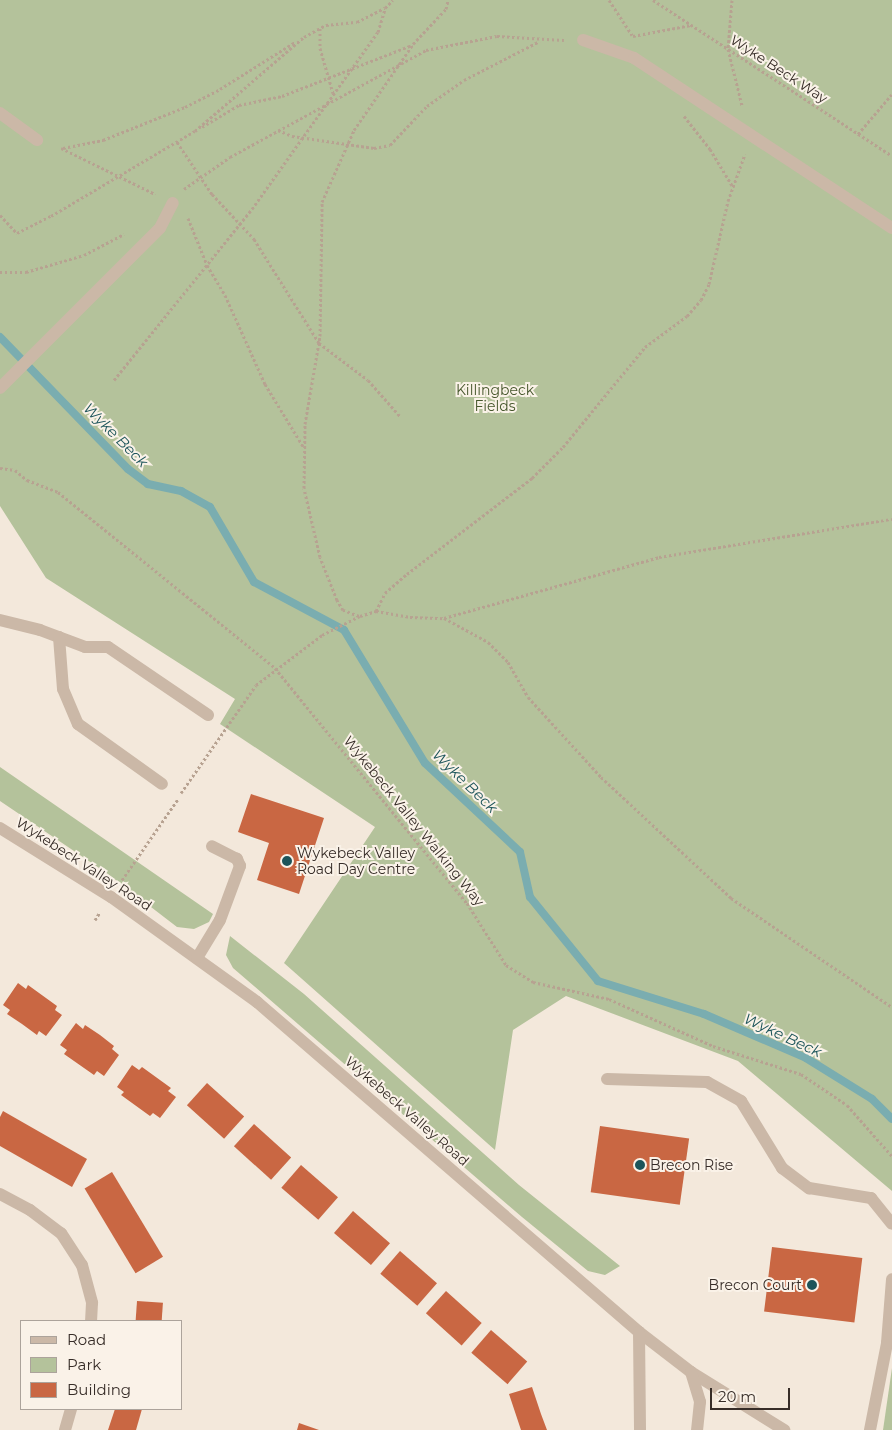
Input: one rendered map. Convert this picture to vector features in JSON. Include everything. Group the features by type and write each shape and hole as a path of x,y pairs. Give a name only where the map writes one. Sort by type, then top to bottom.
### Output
{"street":[{"path":"583,40 634,58 751,137 892,228"},
{"path":"0,114 37,140"},
{"path":"0,388 160,228 173,203"},
{"path":"0,620 59,637 85,647 108,647 208,716"},
{"path":"59,637 63,689 78,724 162,784"},
{"name":"Wykebeck Valley Road","path":"0,828 111,897 257,1002 639,1332 691,1372 784,1430"},
{"path":"197,958 220,920 240,866 236,859 212,846"},
{"path":"607,1079 707,1082 741,1101 782,1168 809,1188 871,1198 892,1224"},
{"path":"0,1194 30,1210 61,1234 82,1265 92,1303 91,1320"},
{"path":"870,1430 887,1343 892,1279"},
{"path":"639,1332 640,1430"},
{"path":"691,1372 700,1402 697,1430"},
{"path":"65,1430 71,1410"}],"path":[{"path":"114,380 240,224 378,32 386,8 393,0"},
{"path":"360,616 343,610 337,600 320,557 304,488 304,424 319,343 322,202 354,130 413,44 446,9 448,0"},
{"name":"Wyke Beck Way","path":"653,0 892,156"},
{"path":"376,611 385,593 407,574 532,478 563,447 645,346 687,316 701,300 716,259 728,201 751,137 728,49 732,0"},
{"path":"61,148 103,140 185,107 220,89 320,28 357,22 386,8"},
{"path":"623,37 691,25"},
{"path":"320,28 320,48 333,94"},
{"path":"173,203 184,190 201,177 278,130 426,50 498,36 542,41 583,40"},
{"path":"195,131 304,37"},
{"path":"278,130 301,137 374,148 390,145 428,106 464,80 542,41"},
{"path":"0,214 17,233 240,106 282,96 413,44"},
{"path":"858,134 892,94"},
{"path":"37,140 61,148 173,203 188,216 207,265 225,296 265,384 304,449"},
{"path":"177,142 201,177 254,239 319,343 368,380 400,416"},
{"path":"0,272 26,272 84,255 126,232"},
{"name":"Wykebeck Valley Walking Way","path":"0,468 15,470 28,480 58,492 275,668 467,903 506,965 533,982 609,999 713,1046 801,1074 847,1105 892,1156"},
{"path":"95,920 256,685 275,668 322,635 360,616 376,611 410,617 444,618 659,558 892,519"},
{"path":"444,618 488,642 508,662 528,698 601,777 731,898 892,1007"}],"green space":[{"name":"Killingbeck Fields","path":"0,0 892,0 892,1191 738,1061 566,996 513,1030 495,1150 284,963 375,827 220,724 235,699 46,578 0,506"},
{"path":"0,767 213,914 209,922 194,929 177,927 108,874 0,801"},
{"path":"230,936 304,994 519,1185 620,1266 605,1275 588,1271 522,1217 233,968 226,955"},
{"path":"892,1368 892,1430 883,1430"}],"building":[{"name":"Wykebeck Valley Road Day Centre","path":"251,794 324,818 299,894 257,880 269,843 238,832"},
{"path":"18,983 26,989 28,985 57,1006 55,1010 62,1015 46,1036 39,1031 37,1035 7,1014 10,1010 3,1005"},
{"path":"76,1023 83,1029 85,1025 100,1035 114,1046 112,1049 119,1055 104,1076 97,1071 94,1075 64,1054 67,1050 60,1045"},
{"path":"132,1065 139,1070 142,1067 171,1088 168,1091 176,1097 160,1118 153,1113 150,1116 121,1095 124,1092 117,1087"},
{"path":"207,1083 244,1116 224,1139 187,1105"},
{"path":"3,1111 87,1159 72,1187 0,1146 0,1117"},
{"path":"254,1124 291,1157 271,1180 234,1146"},
{"name":"Brecon Rise","path":"600,1126 689,1139 680,1205 591,1192"},
{"path":"301,1165 338,1197 318,1220 281,1188"},
{"path":"112,1172 163,1257 136,1273 85,1188"},
{"path":"353,1211 390,1243 371,1265 334,1233"},
{"name":"Brecon Court","path":"772,1247 862,1258 854,1323 764,1312"},
{"path":"400,1251 437,1283 417,1306 380,1274"},
{"path":"446,1291 482,1323 462,1345 426,1313"},
{"path":"137,1301 163,1303 162,1320 136,1320"},
{"path":"491,1330 527,1361 508,1384 471,1353"},
{"path":"532,1387 547,1430 521,1430 509,1394"},
{"path":"115,1410 142,1410 136,1430 108,1430"},
{"path":"299,1423 319,1430 297,1430"}],"waterway":[{"name":"Wyke Beck","path":"0,337 128,469 148,484 181,491 210,507 254,582 344,630 425,763 520,852 530,897 598,981 704,1014 806,1058 872,1099 892,1119"}],"place":[{"name":"Wykebeck Valley Road Day Centre","path":"287,861"},
{"name":"Brecon Rise","path":"640,1165"},
{"name":"Brecon Court","path":"812,1285"}]}
